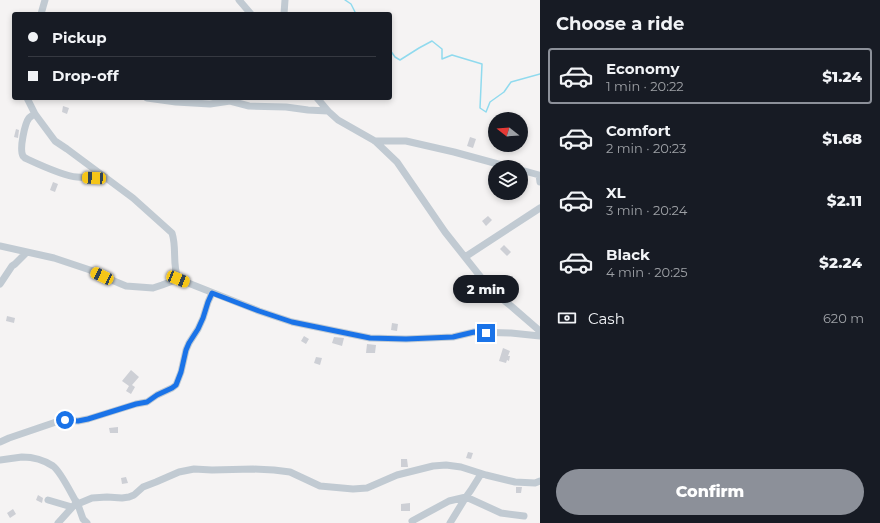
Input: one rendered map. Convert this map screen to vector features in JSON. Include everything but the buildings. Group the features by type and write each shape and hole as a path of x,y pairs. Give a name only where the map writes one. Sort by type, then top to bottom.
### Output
{"street":[{"path":"42,12 45,0"},
{"path":"239,0 249,12"},
{"path":"284,12 285,0"},
{"path":"28,100 35,114 55,141 133,198 172,233 174,241 175,272 178,279"},
{"path":"162,100 210,104 230,101 249,106 286,107 328,111"},
{"path":"318,100 338,120 375,141 397,162 445,232 491,290 540,331"},
{"path":"35,114 30,118 26,126 21,150 22,156 61,173 76,177 105,177"},
{"path":"375,141 406,141 488,161"},
{"path":"528,172 539,175 540,182"},
{"path":"465,257 540,208"},
{"path":"1,246 26,253 54,258 126,286 153,288 178,279 259,311 292,322 370,338 406,339 453,337 474,332 511,333 540,336"},
{"path":"0,284 12,266 26,253"},
{"path":"0,442 56,422 88,419 147,402 157,395 172,388 176,385 181,372 186,350 198,329 212,293"},
{"path":"0,460 22,457 54,466 66,483 74,504 87,523"},
{"path":"48,500 74,504 92,498 129,497 143,488 179,472 194,469 253,469 290,472 320,486 353,489 367,488 397,475 433,466 446,465 461,466 481,474 515,482 535,483 540,481"},
{"path":"450,523 481,474"},
{"path":"412,521 449,501 466,497 501,513 524,516"},
{"path":"58,523 74,504"}],"waterway":[{"path":"345,0 351,4 355,12"},
{"path":"392,53 400,60 432,41 442,49 442,59 452,55 482,64 480,108 486,112 490,102 504,92 511,82 540,74"}],"route":[{"path":"65,420 78,421 88,419 147,402 176,385 181,372 186,350 198,329 212,293 292,322 370,338 406,339 453,337 474,332 486,333"}]}
